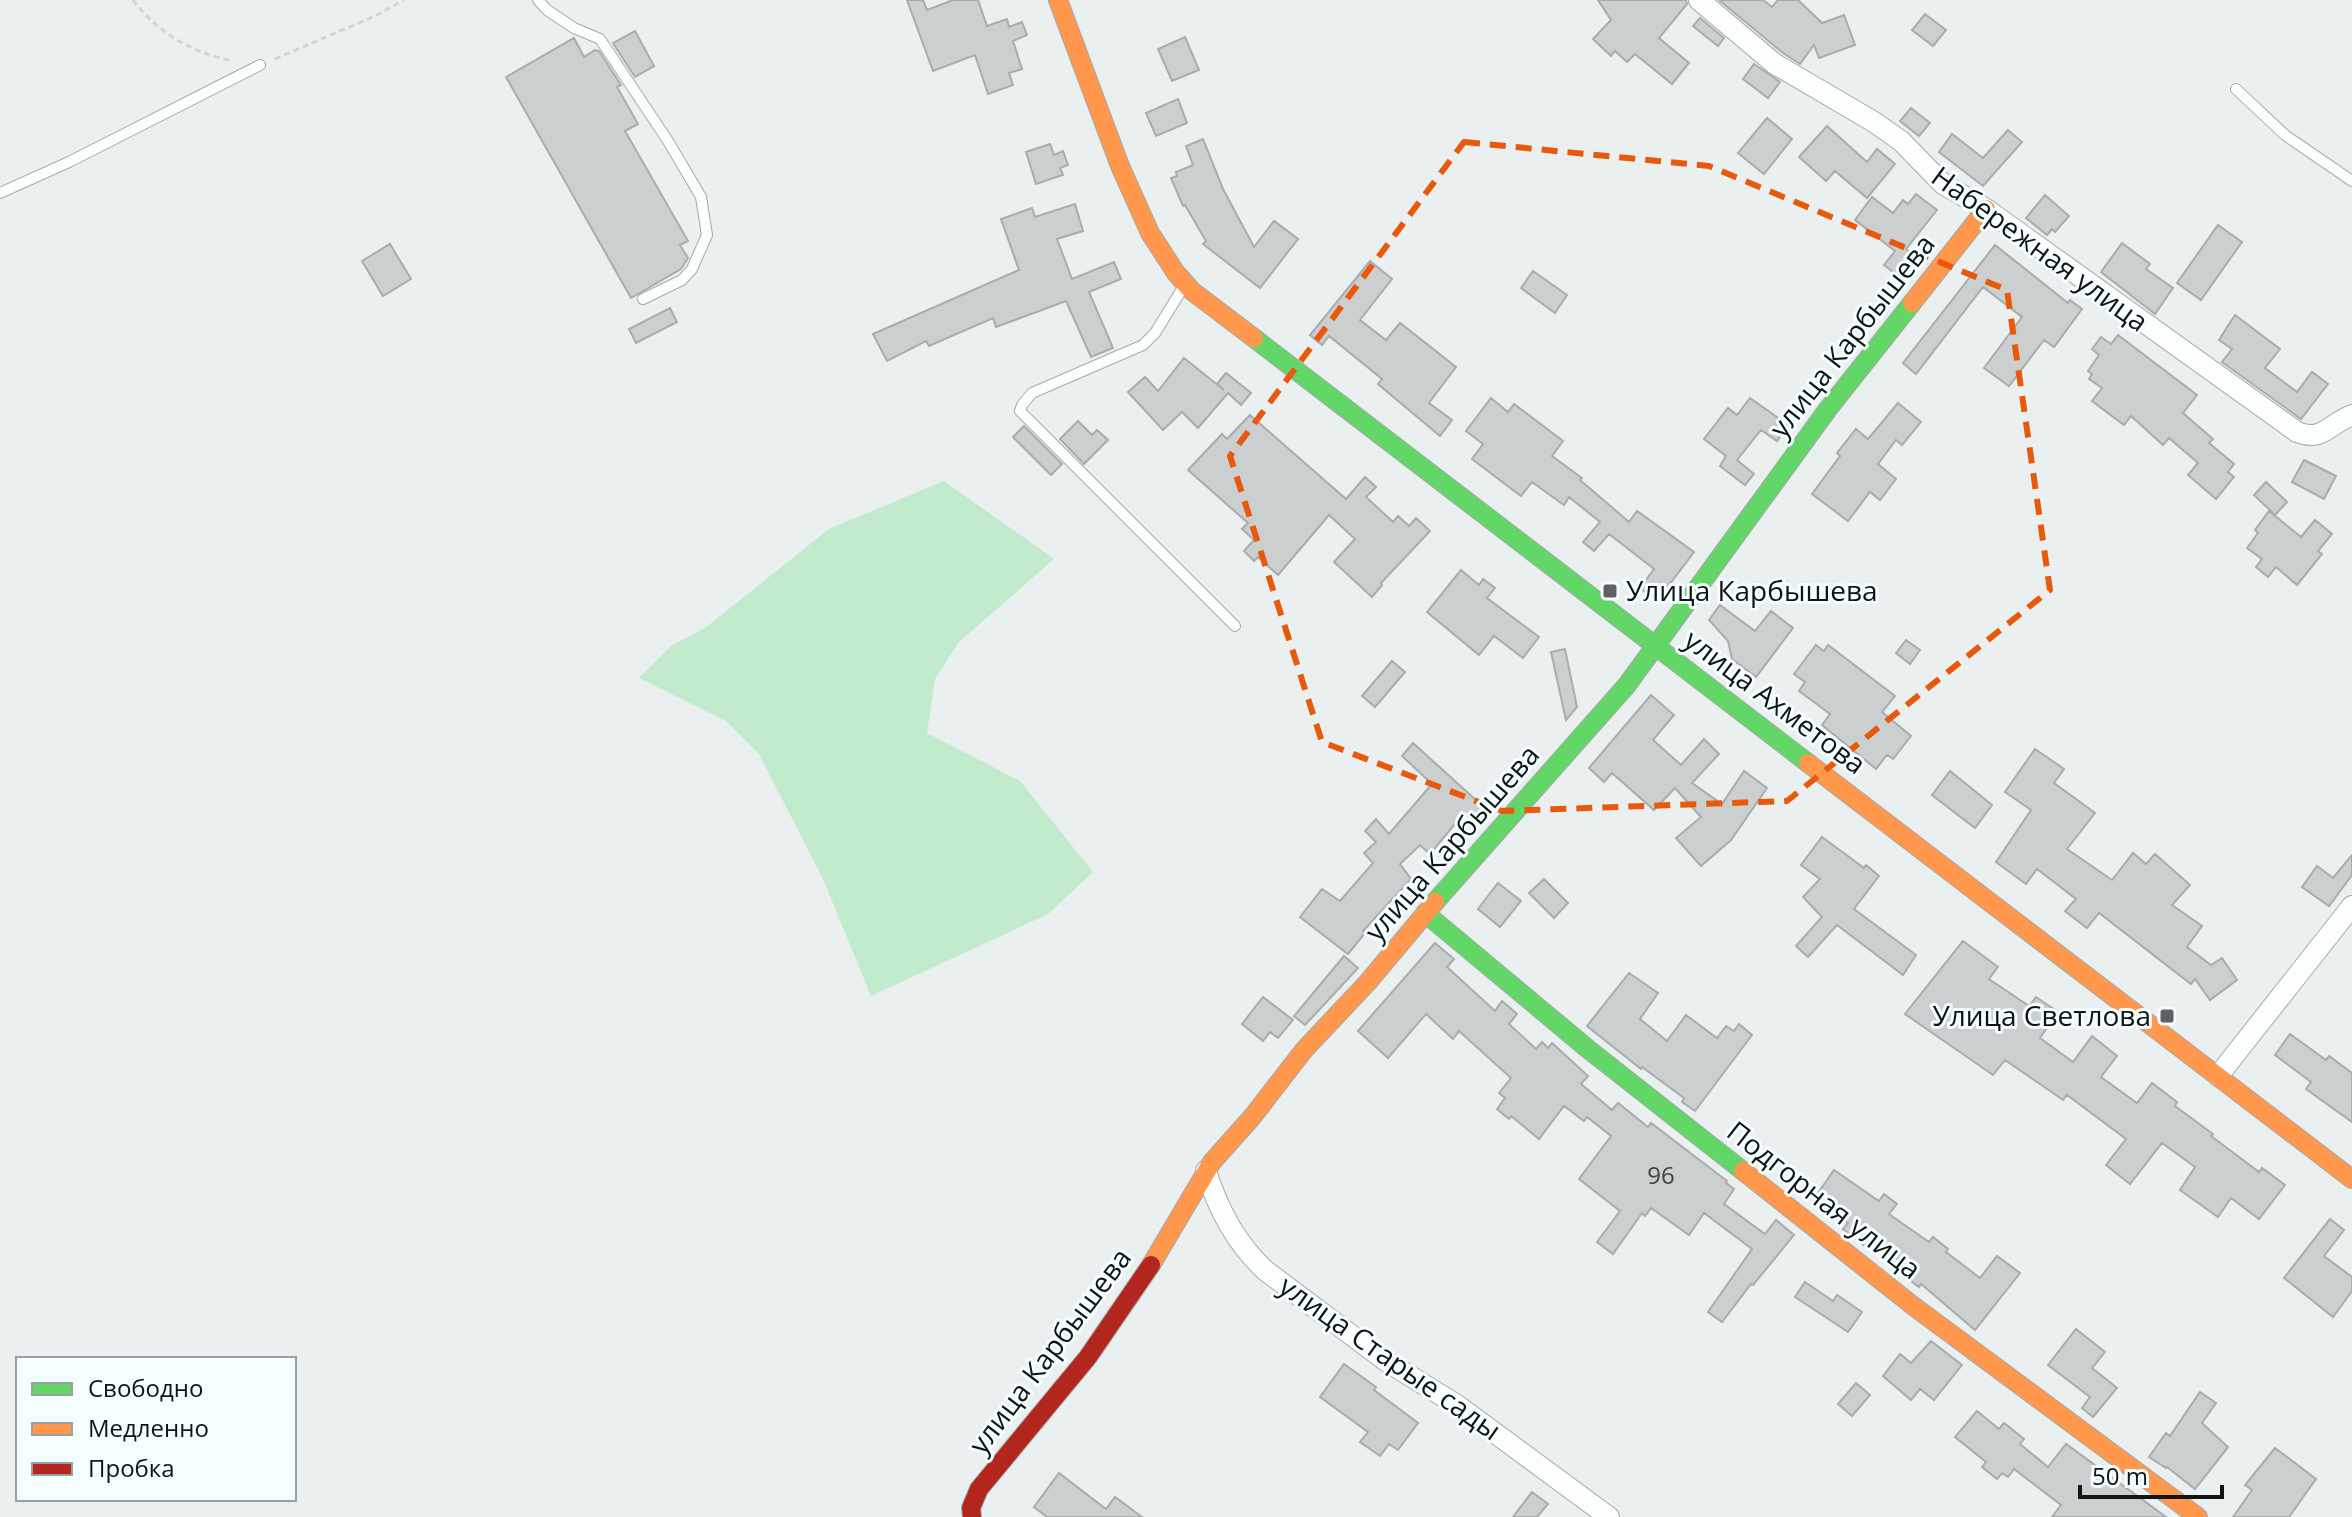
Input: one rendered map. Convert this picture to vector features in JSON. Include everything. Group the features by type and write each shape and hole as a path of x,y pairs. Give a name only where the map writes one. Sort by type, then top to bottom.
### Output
{"street":[{"name":"улица Ахметова","path":"1058,0 1115,153 1155,243 1185,284 1205,303 2352,1179"},
{"name":"Набережная улица","path":"1699,0 1775,64 1901,141 1943,184 1986,209 2297,432 2309,437 2317,436 2352,415"},
{"name":"улица Карбышева","path":"972,1517 971,1508 979,1489 1088,1357 1153,1263 1206,1171 1304,1050 1368,982 1627,685 1828,409 1986,209"},
{"path":"2218,1076 2352,906"},
{"name":"Подгорная улица","path":"1425,913 1601,1059 1912,1305 2198,1517"},
{"name":"улица Старые сады","path":"1206,1171 1228,1223 1249,1255 1266,1271 1386,1361 1457,1405 1609,1517"}],"lane":[{"path":"538,0 574,28 600,39 701,197 707,235 692,269 682,280 643,299"},
{"path":"0,193 69,162 260,65"},
{"path":"2236,89 2285,135 2352,181"},
{"path":"1185,284 1149,340 1032,393 1020,411 1235,626"}],"path":[{"path":"133,0 148,18 182,44 204,55 260,65 375,16 404,0"}],"highlighted area":[{"path":"1464,142 1709,166 2007,290 2050,590 1787,801 1502,811 1322,742 1230,456"}],"green space":[{"path":"944,481 1054,559 958,643 935,679 927,733 1020,781 1093,872 1048,914 871,996 823,879 759,754 726,721 639,678 671,646 705,628 829,529"}],"building":[{"path":"907,0 923,0 927,10 953,0 978,0 987,26 1007,19 1009,27 1022,22 1027,35 1013,41 1022,69 1009,73 1013,85 988,94 975,55 933,71"},
{"path":"1598,0 1686,0 1687,4 1659,38 1689,63 1672,84 1635,54 1627,62 1615,51 1611,56 1593,39 1611,20"},
{"path":"1719,0 1763,0 1772,7 1778,0 1798,0 1822,23 1844,15 1855,45 1819,58 1814,45 1800,64"},
{"path":"1925,14 1946,30 1933,46 1912,30"},
{"path":"1700,18 1724,38 1718,46 1693,26"},
{"path":"635,31 654,66 635,77 613,43"},
{"path":"1185,37 1199,70 1172,81 1158,49"},
{"path":"574,38 584,57 595,50 599,51 621,85 617,87 638,124 625,131 688,241 680,245 688,258 681,269 631,298 506,77"},
{"path":"1754,64 1780,82 1768,98 1743,79"},
{"path":"1178,99 1187,123 1156,136 1146,113"},
{"path":"1911,108 1930,123 1919,136 1900,121"},
{"path":"1767,118 1792,139 1764,174 1738,153"},
{"path":"1827,126 1867,162 1877,149 1895,164 1867,198 1835,171 1826,181 1799,157"},
{"path":"2008,130 2022,142 1983,186 1939,152 1952,134 1983,158"},
{"path":"1203,139 1223,189 1254,247 1274,221 1298,239 1260,288 1203,244 1206,241 1183,206 1171,178 1177,176 1176,172 1193,165 1186,146"},
{"path":"1050,144 1054,155 1063,151 1068,165 1060,168 1063,175 1036,184 1026,152"},
{"path":"1916,194 1937,210 1906,249 1917,257 1901,278 1884,265 1895,251 1855,220 1872,197 1893,213 1903,200 1908,204"},
{"path":"2045,195 2069,216 2055,232 2052,229 2047,235 2026,218"},
{"path":"1075,204 1083,231 1057,239 1072,279 1114,262 1121,279 1089,292 1113,348 1091,357 1066,301 996,327 993,318 929,346 926,341 887,361 873,334 1019,270 1001,219 1032,208 1035,217"},
{"path":"2218,225 2242,242 2201,300 2177,283"},
{"path":"2122,243 2150,264 2146,269 2173,288 2155,314 2101,272"},
{"path":"390,244 411,279 383,296 362,261"},
{"path":"1995,245 2068,303 2070,300 2082,309 2054,347 2044,340 2009,386 1984,368 2022,317 1983,287 1916,374 1903,363"},
{"path":"1370,261 1392,279 1360,320 1386,340 1400,323 1456,367 1429,403 1452,420 1440,436 1378,384 1382,379 1329,336 1322,345 1310,335"},
{"path":"1533,271 1567,295 1555,313 1521,288"},
{"path":"670,308 677,322 636,343 629,329"},
{"path":"2235,315 2280,349 2265,368 2297,392 2312,372 2328,384 2301,419 2222,362 2232,349 2219,340"},
{"path":"2118,335 2197,395 2183,413 2213,439 2209,443 2234,464 2228,472 2234,477 2216,499 2188,475 2198,463 2169,438 2163,445 2131,416 2124,425 2092,401 2102,388 2089,379 2092,374 2088,371 2099,355 2092,349 2101,337 2111,344"},
{"path":"1184,358 1224,390 1217,384 1226,373 1251,393 1241,405 1228,393 1198,428 1182,412 1163,430 1128,392 1145,377 1158,391"},
{"path":"1491,398 1508,412 1514,404 1563,441 1552,456 1582,478 1580,480 1629,522 1637,511 1694,552 1657,601 1640,588 1654,569 1609,534 1594,551 1583,542 1600,522 1569,497 1564,505 1532,482 1521,496 1472,459 1483,444 1466,431"},
{"path":"1750,398 1788,425 1777,441 1761,430 1737,460 1754,474 1745,485 1720,466 1726,456 1704,439 1728,408 1737,415"},
{"path":"1898,403 1921,422 1902,445 1896,440 1878,464 1896,479 1880,500 1870,492 1848,521 1812,494 1856,429 1868,439"},
{"path":"1250,415 1346,499 1365,477 1376,487 1366,497 1393,522 1398,516 1409,526 1416,518 1430,531 1381,583 1372,597 1334,562 1355,539 1329,515 1278,575 1258,557 1254,561 1244,551 1254,540 1242,529 1248,523 1188,470 1222,434 1227,439"},
{"path":"1078,421 1092,435 1097,430 1108,440 1084,464 1060,439"},
{"path":"1024,426 1062,464 1051,475 1013,437"},
{"path":"2304,460 2336,476 2324,499 2292,482"},
{"path":"2266,482 2287,502 2275,515 2254,495"},
{"path":"2269,511 2301,537 2315,520 2332,534 2318,551 2322,554 2297,585 2276,567 2268,577 2256,567 2262,559 2247,548"},
{"path":"1461,570 1479,585 1483,579 1495,588 1487,598 1539,637 1523,658 1494,636 1479,655 1427,612"},
{"path":"1720,605 1755,631 1771,611 1793,628 1756,677 1732,659 1728,641 1709,620"},
{"path":"1906,640 1920,650 1910,664 1896,653"},
{"path":"1816,645 1824,651 1828,645 1895,696 1882,712 1911,736 1893,759 1887,755 1876,769 1822,725 1830,714 1799,691 1805,682 1794,674"},
{"path":"1565,649 1577,707 1566,720 1551,652"},
{"path":"1392,661 1405,672 1375,707 1362,696"},
{"path":"1651,695 1674,715 1653,740 1681,765 1704,739 1719,754 1692,783 1722,804 1744,771 1767,788 1731,840 1701,866 1676,838 1701,817 1675,788 1654,810 1612,773 1604,782 1589,768"},
{"path":"1413,743 1488,811 1477,824 1464,813 1430,854 1420,845 1400,864 1411,879 1363,931 1365,933 1348,954 1300,917 1322,889 1340,901 1373,863 1364,853 1376,842 1365,831 1376,819 1389,834 1432,784 1402,756"},
{"path":"2035,749 2064,769 2054,783 2095,813 2067,849 2112,880 2133,853 2146,864 2155,854 2190,885 2172,905 2202,926 2187,947 2211,965 2222,958 2237,980 2210,1000 2195,979 2191,984 2099,913 2087,928 2065,911 2076,899 2037,869 2026,884 1996,862 2031,810 2005,792"},
{"path":"1950,771 1992,805 1975,828 1932,795"},
{"path":"1822,837 1879,876 1854,909 1916,955 1903,975 1837,925 1808,957 1796,946 1822,917 1803,897 1820,879 1801,865"},
{"path":"2352,855 2352,875 2329,906 2302,887 2317,866 2333,878"},
{"path":"1544,879 1568,903 1554,918 1529,893"},
{"path":"1498,883 1521,901 1500,927 1478,909"},
{"path":"1963,941 1998,967 1989,979 2029,1006 2036,997 2058,1012 2040,1038 2073,1062 2092,1036 2117,1056 2101,1077 2137,1103 2152,1083 2177,1102 2175,1106 2213,1134 2211,1136 2259,1172 2262,1168 2285,1185 2259,1219 2231,1198 2218,1217 2180,1190 2195,1167 2162,1143 2130,1184 2106,1165 2126,1139 2067,1095 2063,1100 2005,1060 1993,1075 1905,1014"},
{"path":"1435,943 1454,959 1447,967 1495,1011 1502,1001 1517,1014 1509,1024 1536,1049 1542,1042 1548,1048 1552,1043 1588,1076 1581,1084 1612,1110 1618,1103 1648,1127 1651,1123 1727,1181 1734,1189 1724,1204 1765,1234 1776,1220 1794,1235 1722,1322 1708,1312 1752,1249 1704,1213 1689,1235 1651,1208 1645,1216 1642,1213 1613,1254 1597,1242 1620,1211 1579,1179 1611,1136 1587,1117 1584,1121 1564,1106 1539,1139 1511,1116 1509,1119 1497,1109 1505,1098 1499,1093 1511,1078 1459,1031 1453,1039 1426,1014 1388,1058 1358,1031"},
{"path":"1344,956 1358,968 1305,1025 1294,1016"},
{"path":"1629,973 1658,993 1640,1019 1667,1041 1686,1015 1717,1038 1726,1026 1734,1031 1739,1024 1752,1035 1695,1111 1682,1102 1684,1098 1587,1026"},
{"path":"1263,997 1293,1020 1278,1038 1270,1032 1263,1041 1242,1024"},
{"path":"2290,1034 2326,1060 2329,1056 2352,1073 2352,1122 2306,1089 2311,1082 2275,1055"},
{"path":"1834,1170 1879,1201 1884,1194 1897,1204 1889,1214 1929,1242 1933,1237 1948,1249 1946,1252 1980,1278 1997,1256 2020,1273 1975,1330 1921,1284 1919,1287 1904,1276 1910,1268 1870,1239 1865,1246 1843,1229 1848,1223 1814,1199"},
{"path":"2330,1219 2344,1230 2324,1256 2352,1277 2352,1291 2333,1317 2284,1278"},
{"path":"1805,1282 1833,1301 1837,1295 1862,1312 1848,1332 1795,1297"},
{"path":"2076,1329 2105,1352 2092,1368 2117,1388 2093,1417 2082,1408 2090,1397 2048,1365"},
{"path":"1931,1341 1962,1365 1934,1400 1920,1389 1911,1400 1883,1376 1900,1354 1911,1363"},
{"path":"1344,1364 1418,1423 1398,1450 1389,1444 1380,1456 1360,1442 1368,1432 1320,1397"},
{"path":"1856,1383 1870,1395 1852,1416 1838,1404"},
{"path":"2200,1392 2216,1403 2202,1423 2228,1447 2195,1489 2149,1457 2166,1433 2170,1436"},
{"path":"1977,1411 1999,1429 2004,1423 2024,1439 2020,1444 2048,1467 2066,1444 2166,1517 2052,1517 2061,1505 2014,1469 2008,1477 2002,1473 1997,1479 1982,1467 1986,1462 1955,1437"},
{"path":"2275,1448 2316,1479 2289,1517 2233,1517 2252,1490 2245,1485"},
{"path":"1059,1473 1106,1509 1115,1497 1142,1517 1047,1517 1034,1507"},
{"path":"1532,1492 1548,1504 1537,1517 1513,1517"}],"traffic: fast":[{"path":"1435,902 1627,685 1828,409 1912,303"},
{"path":"1254,338 1808,763"},
{"path":"1425,913 1588,1049 1743,1171"}],"traffic: slow":[{"path":"1058,0 1120,166 1150,233 1176,273 1192,291 1254,338"},
{"path":"1912,303 1986,209"},
{"path":"1808,763 2352,1179"},
{"path":"1151,1265 1212,1162 1253,1116 1304,1050 1368,982 1435,902"},
{"path":"1743,1171 1912,1305 2198,1517"}],"traffic: jam":[{"path":"972,1517 971,1508 979,1489 1088,1357 1151,1265"}],"place":[{"name":"Улица Карбышева","path":"1610,591"},
{"name":"Улица Светлова","path":"2167,1016"}]}
